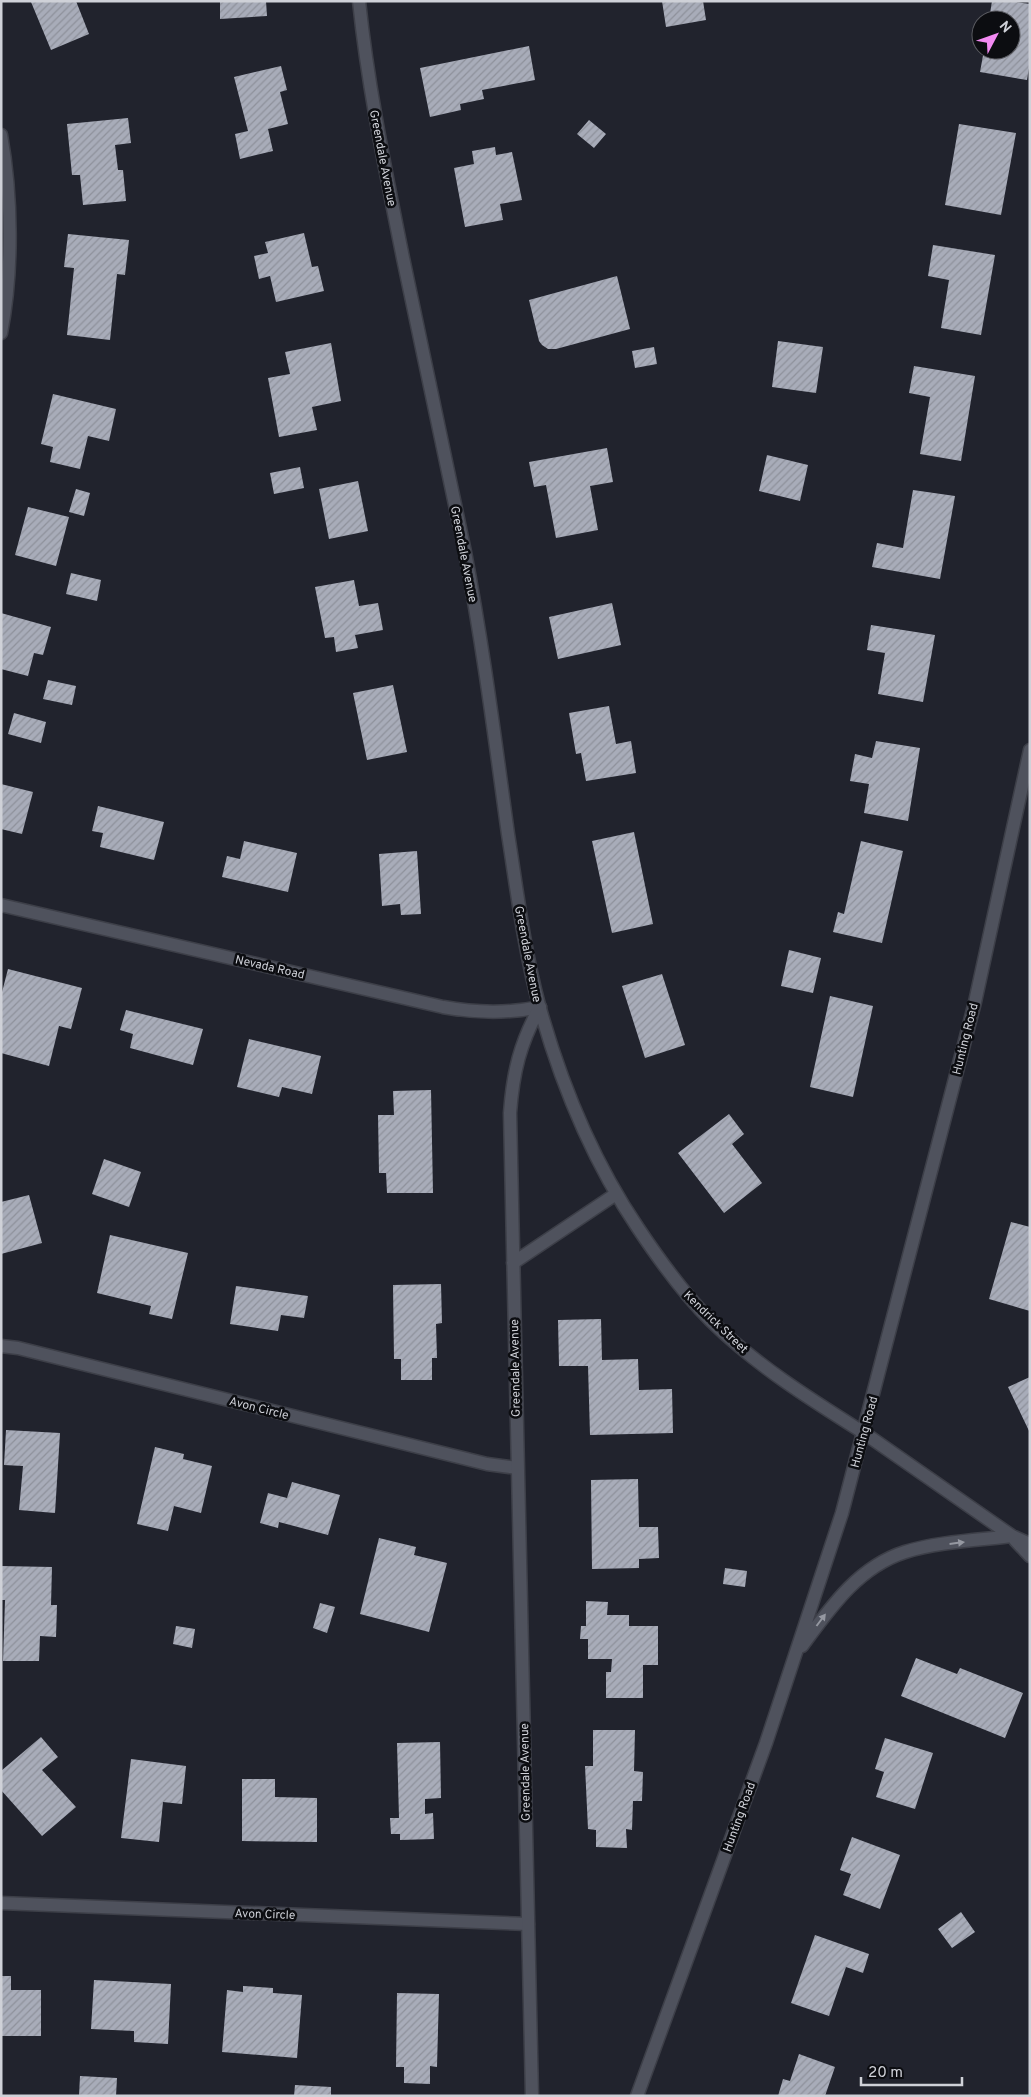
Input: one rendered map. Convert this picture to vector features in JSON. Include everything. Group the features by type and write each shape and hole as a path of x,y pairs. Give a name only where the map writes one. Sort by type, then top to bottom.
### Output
{"street":[{"name":"Greendale Avenue","path":"359,1 364,49 382,153 474,601 519,907 540,1007 522,1045 515,1067 510,1113 532,2096"},
{"path":"1,135 9,206 6,295 1,332"},
{"name":"Hunting Road","path":"637,2096 766,1743 842,1513 975,1002 1030,750"},
{"name":"Nevada Road","path":"1,905 443,1007 495,1013 522,1011 540,1007"},
{"name":"Kendrick Street","path":"540,1007 577,1117 587,1140 616,1194 678,1284 711,1320 754,1359 799,1393 864,1433 1012,1536 1030,1544"},
{"path":"513,1263 616,1194"},
{"name":"Avon Circle","path":"1,1346 18,1348 487,1464 518,1468"},
{"name":"Kendrick Street","path":"1012,1536 1030,1556"},
{"path":"794,1660 818,1623 841,1596 869,1570 882,1562 912,1550 1012,1536"},
{"name":"Avon Circle","path":"1,1904 528,1924"}],"building":[{"path":"76,1 89,34 51,50 31,2"},
{"path":"220,1 266,1 267,16 220,19"},
{"path":"662,1 703,1 706,20 666,27"},
{"path":"992,1 1030,4 1030,62 1027,80 980,72 982,60 1021,60 1021,10 991,10"},
{"path":"529,46 535,80 482,90 484,99 460,104 461,110 430,117 420,68"},
{"path":"281,66 287,90 280,92 288,124 268,129 273,151 240,159 235,134 248,131 234,77"},
{"path":"128,118 131,143 115,145 118,170 123,170 126,201 83,205 80,175 72,175 67,124"},
{"path":"589,120 606,134 594,148 577,134"},
{"path":"959,124 1016,133 1001,215 945,205"},
{"path":"495,147 496,155 512,152 522,200 500,204 503,220 465,227 454,168 474,164 472,151"},
{"path":"304,233 312,267 318,266 324,291 276,302 270,276 259,279 254,256 268,253 265,242"},
{"path":"68,234 129,240 125,275 117,274 110,340 67,335 74,268 64,267"},
{"path":"933,245 995,255 981,335 941,328 949,280 928,276"},
{"path":"617,276 630,329 556,349 548,349 542,345 539,341 529,300"},
{"path":"778,341 823,347 816,393 772,387"},
{"path":"331,343 341,401 312,407 317,430 279,437 268,378 290,374 285,352"},
{"path":"654,347 657,364 635,368 632,351"},
{"path":"914,366 975,376 961,461 920,454 930,397 909,393"},
{"path":"53,394 116,409 109,441 88,436 80,469 50,462 53,447 41,444"},
{"path":"607,448 613,482 590,486 598,530 556,538 546,485 534,487 529,462"},
{"path":"767,455 808,465 800,501 759,491"},
{"path":"300,467 304,488 274,494 270,473"},
{"path":"358,481 368,531 329,539 319,489"},
{"path":"76,489 90,493 84,516 69,512"},
{"path":"913,490 955,496 940,579 872,567 877,543 903,548"},
{"path":"28,507 69,517 56,566 15,555"},
{"path":"71,573 101,580 97,601 66,594"},
{"path":"354,580 359,606 378,603 383,630 355,635 358,648 336,652 334,637 325,638 315,587"},
{"path":"612,603 621,645 558,659 549,617"},
{"path":"1,613 51,627 43,655 34,653 28,676 1,669"},
{"path":"871,625 935,635 923,702 878,694 885,653 867,650"},
{"path":"48,680 76,686 72,705 43,699"},
{"path":"393,685 407,752 367,760 353,693"},
{"path":"609,706 616,744 631,741 636,773 586,781 581,753 576,754 569,713"},
{"path":"14,713 46,722 41,743 8,734"},
{"path":"876,741 920,748 908,821 864,813 869,784 850,781 855,754 872,758"},
{"path":"1,784 33,792 22,834 1,829"},
{"path":"98,806 164,822 154,860 100,847 103,833 92,831"},
{"path":"634,832 653,924 612,933 592,841"},
{"path":"244,841 297,853 288,892 222,877 227,856 240,859"},
{"path":"861,841 903,851 882,943 833,932 838,912 844,914"},
{"path":"417,851 421,914 401,915 400,904 382,906 379,854"},
{"path":"789,950 821,958 813,993 781,986"},
{"path":"8,969 82,988 71,1029 59,1026 49,1066 1,1053 1,996"},
{"path":"662,974 685,1045 645,1058 622,986"},
{"path":"830,996 873,1006 853,1097 810,1087"},
{"path":"126,1010 203,1029 193,1065 130,1048 133,1034 120,1030"},
{"path":"249,1039 321,1056 312,1094 282,1087 279,1097 237,1087"},
{"path":"431,1090 433,1193 387,1193 386,1173 379,1173 378,1115 394,1115 393,1091"},
{"path":"729,1114 744,1134 732,1144 762,1183 724,1213 678,1153"},
{"path":"104,1159 141,1172 129,1207 92,1194"},
{"path":"29,1195 42,1243 1,1254 1,1202"},
{"path":"1011,1222 1030,1227 1030,1311 989,1299"},
{"path":"110,1235 188,1253 172,1319 149,1314 151,1306 97,1293"},
{"path":"441,1284 442,1323 436,1324 437,1358 432,1358 432,1380 401,1380 401,1359 394,1359 393,1285"},
{"path":"236,1286 308,1296 304,1318 281,1315 278,1331 230,1324"},
{"path":"601,1319 602,1360 638,1359 639,1390 672,1389 673,1433 590,1435 588,1366 559,1366 558,1320"},
{"path":"1030,1377 1030,1433 1008,1387"},
{"path":"6,1430 60,1433 55,1513 19,1510 23,1466 4,1465"},
{"path":"155,1447 184,1454 183,1459 212,1466 201,1513 174,1506 168,1531 137,1524"},
{"path":"638,1479 639,1527 658,1527 659,1558 639,1559 639,1568 592,1569 591,1480"},
{"path":"292,1482 340,1495 328,1535 279,1522 278,1528 260,1523 268,1493 287,1498"},
{"path":"379,1538 416,1547 414,1555 447,1563 429,1632 360,1614"},
{"path":"1,1566 52,1567 51,1605 57,1605 56,1637 40,1636 39,1661 3,1661 5,1600 1,1600"},
{"path":"725,1568 747,1571 745,1587 723,1584"},
{"path":"586,1601 608,1602 607,1615 629,1615 629,1626 658,1626 658,1665 643,1665 643,1698 606,1698 606,1672 611,1672 612,1659 588,1659 588,1639 580,1639 581,1626 586,1626"},
{"path":"320,1603 335,1607 327,1633 313,1628"},
{"path":"176,1626 195,1629 192,1648 173,1644"},
{"path":"916,1658 957,1674 960,1668 1023,1693 1005,1738 901,1696"},
{"path":"593,1730 635,1730 634,1771 643,1772 642,1801 633,1801 632,1830 626,1829 627,1848 596,1847 596,1830 588,1829 585,1766 593,1766"},
{"path":"41,1737 58,1757 42,1770 76,1807 42,1836 1,1790 1,1771"},
{"path":"885,1738 933,1753 915,1809 876,1797 884,1772 875,1769"},
{"path":"440,1742 441,1798 425,1799 425,1814 433,1813 434,1839 400,1840 400,1834 391,1834 390,1818 399,1818 397,1743"},
{"path":"131,1759 186,1766 182,1804 163,1802 159,1842 121,1838"},
{"path":"242,1779 275,1779 275,1797 317,1798 317,1842 242,1841"},
{"path":"852,1837 900,1855 880,1909 843,1895 851,1874 840,1870"},
{"path":"961,1912 975,1932 952,1948 938,1929"},
{"path":"815,1935 869,1954 863,1973 846,1967 829,2016 791,2003"},
{"path":"1,1976 11,1976 11,1990 41,1990 41,2036 1,2036"},
{"path":"94,1980 171,1984 168,2044 134,2042 134,2031 91,2029"},
{"path":"243,1986 273,1988 273,1993 302,1995 297,2058 222,2052 227,1990 243,1992"},
{"path":"397,1993 439,1994 437,2067 430,2066 430,2084 404,2083 404,2067 396,2067"},
{"path":"799,2054 835,2067 825,2096 778,2096 783,2079 790,2081"},
{"path":"80,2076 117,2078 116,2096 79,2096"},
{"path":"295,2085 331,2087 331,2096 294,2096"}]}
